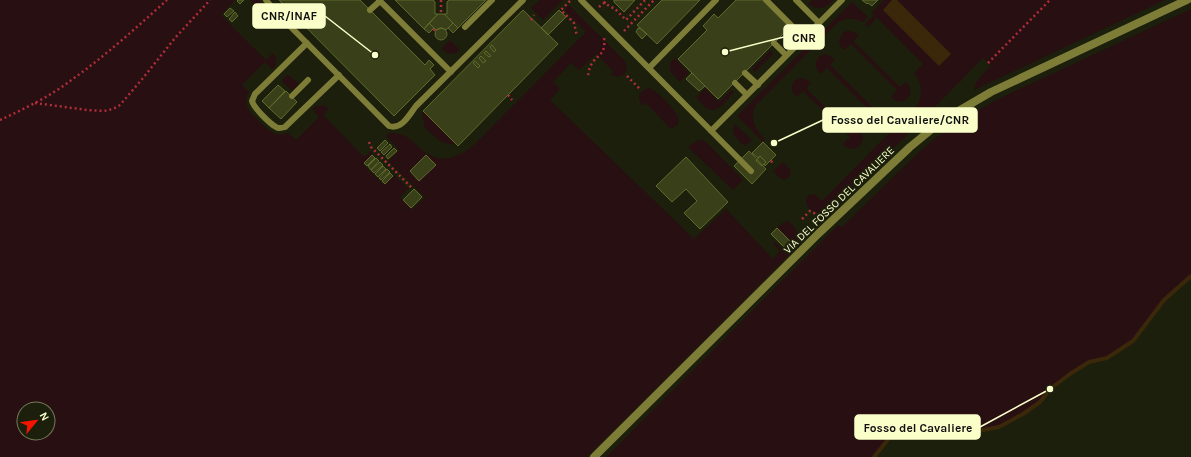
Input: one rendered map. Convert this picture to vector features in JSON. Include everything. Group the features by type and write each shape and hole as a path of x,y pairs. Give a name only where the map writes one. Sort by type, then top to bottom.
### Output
{"street":[{"name":"VIA DEL FOSSO DEL CAVALIERE","path":"594,457 836,217 910,147 938,124 991,92 1187,0"}],"lane":[{"path":"266,0 273,9 389,126 393,127 400,126 404,123 416,106 523,0"},
{"path":"370,10 379,0 451,72"},
{"path":"465,27 492,0"},
{"path":"581,0 751,171"},
{"path":"648,68 716,0"},
{"path":"766,0 804,38"},
{"path":"796,0 819,23"},
{"path":"711,131 842,0"},
{"path":"307,43 255,94 252,101 256,108 275,126 282,128 285,127 339,75"},
{"path":"774,43 786,55"},
{"path":"745,73 758,85"},
{"path":"292,96 308,80"},
{"path":"735,83 747,95"}],"path":[{"path":"0,120 35,103 81,73 121,41 167,0"},
{"path":"35,103 104,111 120,105 175,38 210,0"},
{"path":"441,0 441,14"},
{"path":"598,9 607,0"},
{"path":"604,3 615,9 626,20 645,0"},
{"path":"623,31 654,0"},
{"path":"988,63 1050,0"},
{"path":"570,1 561,10 574,23 577,36"},
{"path":"531,20 534,16"},
{"path":"588,75 590,66 604,49 603,35"},
{"path":"627,76 640,89"},
{"path":"508,95 512,100"},
{"path":"369,142 371,147 412,188"},
{"path":"771,160 774,164"},
{"path":"802,219 810,211 818,215 825,214 830,211 836,217"}],"shaded area":[{"path":"0,0 235,0 221,15 266,60 273,53 276,59 275,66 272,69 265,62 242,85 249,92 246,104 249,111 273,133 288,133 296,140 319,117 312,109 320,106 329,108 323,115 364,157 371,151 373,153 363,164 384,185 394,175 408,188 400,197 412,210 425,197 388,161 399,150 386,136 389,133 402,135 410,139 432,157 445,159 452,158 470,148 586,32 564,10 569,5 625,61 627,68 624,75 614,76 611,74 613,71 596,54 579,70 571,63 553,82 560,89 550,100 694,239 726,209 773,259 780,251 773,243 774,241 789,255 587,457 0,457"},
{"path":"250,0 259,0 266,10 263,13"},
{"path":"540,0 563,0 543,20 531,8"},
{"path":"812,0 834,0 825,7 819,8 808,4"},
{"path":"884,0 1165,0 974,90 978,80 991,66 983,58 832,211 830,209 819,213 807,206 807,198 811,194 816,195 822,201 918,104 920,100 921,88 919,80 914,73 923,64 876,17 868,27 865,24 874,15 872,12"},
{"path":"892,0 897,0 951,54 939,66 883,10"},
{"path":"852,2 868,17 863,22 856,19 849,19 842,20 836,24 755,106 753,120 756,128 765,140 763,142 737,116"},
{"path":"1191,9 1191,276 1164,300 1133,341 1107,358 1089,362 1070,374 1050,389 1040,402 1023,414 999,427 972,432 941,431 914,426 890,437 874,457 606,457 838,225 842,227 933,140 960,121 996,100"},
{"path":"846,31 859,35 853,41 900,87 906,82 910,92 907,99 900,102 891,97 897,90 851,44 844,50 842,48 839,40 841,35"},
{"path":"450,40 460,50 454,54 448,53 441,49"},
{"path":"771,50 773,54 755,72 752,69"},
{"path":"826,54 835,59 830,65 876,111 882,106 887,115 884,122 880,125 876,125 867,121 873,114 827,68 821,74 818,71 816,68 817,59"},
{"path":"675,58 689,73 680,82 670,71 670,63"},
{"path":"287,75 299,84 292,91 282,81"},
{"path":"799,78 805,79 811,83 806,88 852,135 858,129 863,138 860,146 852,149 847,148 843,144 850,137 803,91 797,97 795,95 792,87 794,82"},
{"path":"649,88 662,97 678,116 678,124 671,129 646,103 643,106 639,99 639,95 642,91"},
{"path":"705,88 719,102 731,90 734,92 722,105 712,110 708,109 696,98"},
{"path":"423,111 457,145 441,142 425,128 422,113"},
{"path":"735,124 752,140 745,146 734,134 733,128"},
{"path":"696,141 705,141 743,180 733,190 688,147"},
{"path":"783,162 791,171 790,176 784,180 773,171"},
{"path":"788,221 796,230 798,236 796,242 795,241 792,243 777,228 784,222"}],"building":[{"path":"244,0 240,4 237,1"},
{"path":"279,0 360,0 425,65 429,60 434,65 430,69 435,75 394,116"},
{"path":"395,0 433,0 435,2 435,14 438,14 424,29"},
{"path":"449,0 486,0 458,28 444,14 447,14 447,2"},
{"path":"614,0 635,0 624,12 614,2"},
{"path":"662,0 700,0 657,44 637,25"},
{"path":"736,0 763,0 790,27 718,99 678,59 707,30 703,26 714,14 718,18"},
{"path":"862,0 878,0 872,6"},
{"path":"230,8 234,11 227,17 224,14"},
{"path":"523,10 558,44 458,146 423,111"},
{"path":"559,10 566,17 548,35 541,28"},
{"path":"235,12 238,16 232,22 229,19"},
{"path":"438,14 444,14 453,23 446,30 442,28 436,30 429,23"},
{"path":"429,23 434,28 429,33 424,29"},
{"path":"453,23 458,28 453,33 448,28"},
{"path":"439,28 443,28 447,34 443,40 439,40 435,36 435,32"},
{"path":"638,28 647,34 642,39 636,32"},
{"path":"492,45 496,50 494,52 490,47"},
{"path":"486,51 491,56 489,57 484,53"},
{"path":"481,56 486,61 483,63 479,58"},
{"path":"475,61 480,66 478,68 473,63"},
{"path":"692,73 705,86 699,91 686,79"},
{"path":"278,85 285,91 269,108 262,101"},
{"path":"286,91 297,102 281,119 269,108"},
{"path":"385,140 388,143 380,151 377,148"},
{"path":"763,142 776,155 765,166 764,164 766,162 760,156 758,158 752,153"},
{"path":"390,144 392,147 384,155 381,152"},
{"path":"394,148 397,151 388,159 386,156"},
{"path":"749,151 766,169 752,184 734,166"},
{"path":"372,155 375,158 367,166 364,163"},
{"path":"426,155 436,165 419,181 410,171"},
{"path":"760,156 766,162 762,166 756,161"},
{"path":"686,157 728,202 700,229 684,213 697,201 686,189 672,202 656,186"},
{"path":"376,158 379,161 371,170 368,166"},
{"path":"380,162 383,165 374,173 371,170"},
{"path":"383,166 386,169 378,177 375,174"},
{"path":"387,169 390,172 381,180 379,178"},
{"path":"390,173 393,176 385,184 382,181"},
{"path":"414,189 422,197 411,208 403,200"},
{"path":"777,228 792,243 786,249 771,234"}],"waterway":[{"path":"874,457 890,437 914,426 941,431 972,432 999,427 1023,414 1040,402 1050,389 1070,374 1089,362 1107,358 1133,341 1164,300 1191,276"}],"place":[{"name":"CNR","path":"725,52"},
{"name":"CNR/INAF","path":"375,55"},
{"name":"Fosso del Cavaliere/CNR","path":"774,143"},
{"name":"Fosso del Cavaliere","path":"1050,389"}]}
